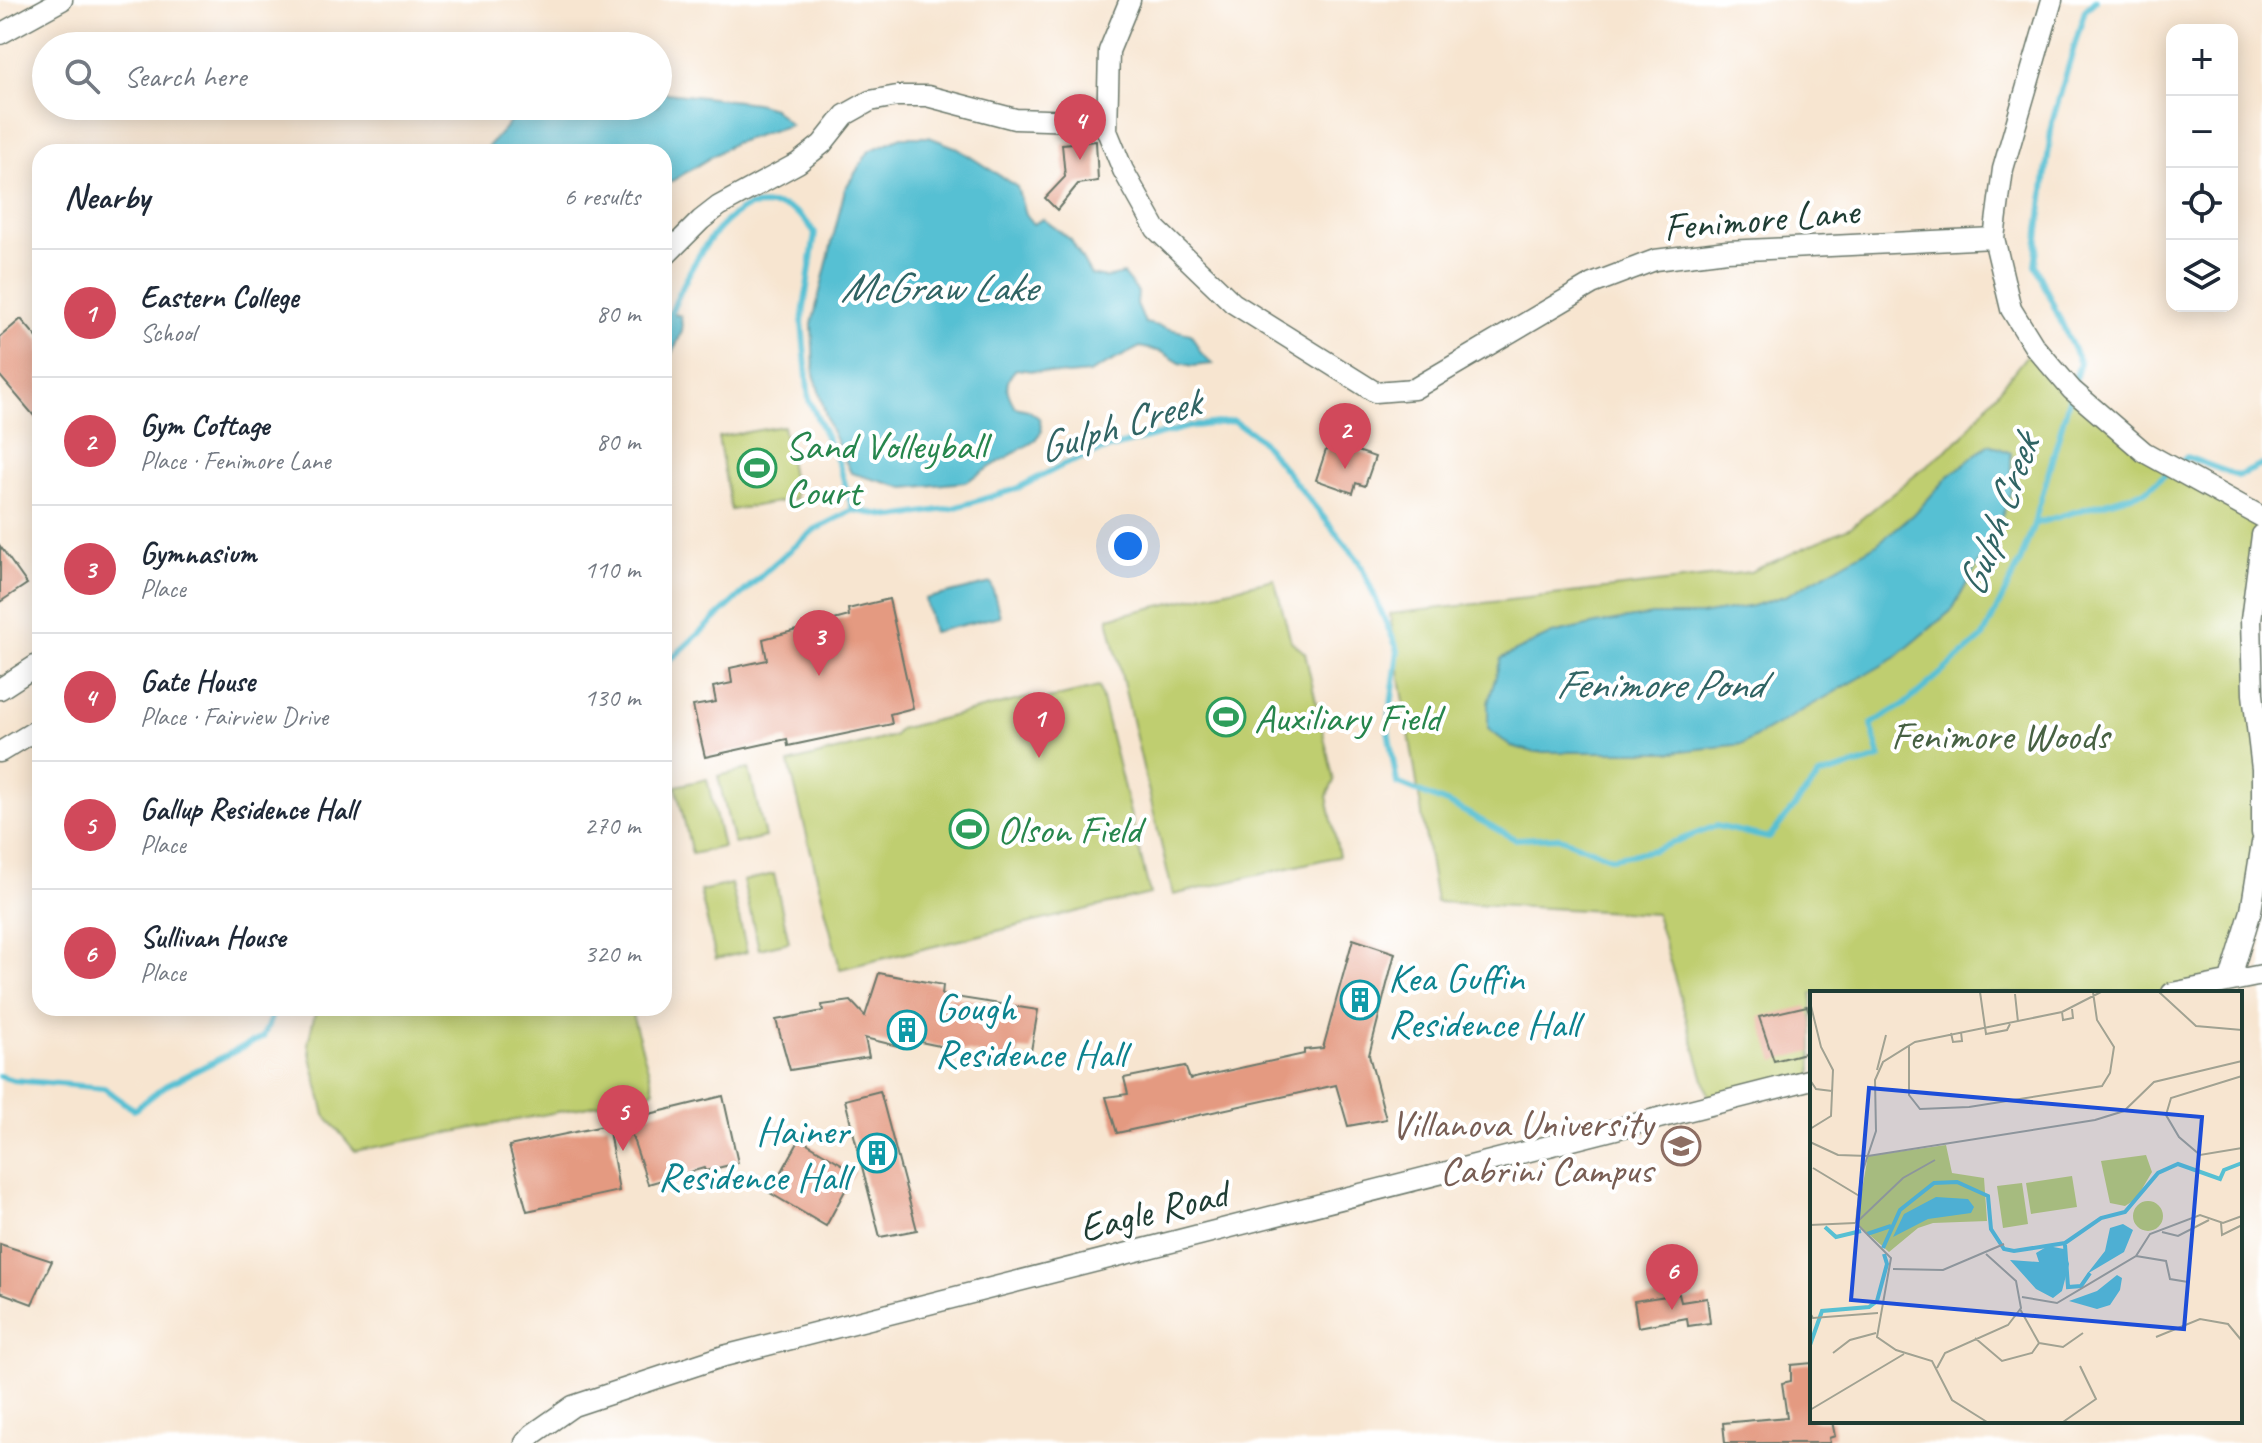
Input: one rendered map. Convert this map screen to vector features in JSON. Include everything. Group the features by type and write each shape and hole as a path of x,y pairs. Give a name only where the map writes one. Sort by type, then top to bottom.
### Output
{"street":[{"path":"0,34 62,0"},
{"path":"672,249 719,206 798,163 822,144 845,115 870,101 897,96 927,96 1015,119 1107,122 1109,51 1130,0"},
{"path":"2052,0 2003,169 1994,238 2011,309 2034,346 2072,390 2144,452 2262,517"},
{"name":"Fenimore Lane","path":"1107,122 1107,131 1123,170 1156,229 1233,303 1375,392 1414,389 1592,284 1655,260 1727,251 1994,238"},
{"path":"2262,535 2251,620 2262,769 2262,833"},
{"path":"0,689 32,668"},
{"path":"0,752 32,733"},
{"path":"2230,980 2251,911 2262,843"},
{"path":"2181,991 2262,975"},
{"name":"Eagle Road","path":"525,1443 573,1406 724,1356 1810,1080"}],"green space":[{"name":"Fenimore Woods","path":"2034,346 2144,452 2262,517 2251,620 2262,843 2230,980 2183,991 1810,991 1810,1080 1711,1104 1656,914 1436,902 1390,614 1750,572 1851,527 1961,438"},
{"name":"Sand Volleyball Court","path":"783,426 796,499 731,510 718,437"},
{"name":"Auxiliary Field","path":"1274,579 1291,641 1305,653 1334,781 1327,796 1339,856 1173,895 1108,618"},
{"name":"Olson Field","path":"1099,687 1150,894 840,969 789,763 894,736 899,729 1031,697 1040,701"},
{"path":"749,769 765,837 734,844 718,776"},
{"path":"707,779 723,847 692,854 676,786"},
{"path":"774,874 789,942 759,949 743,881"},
{"path":"731,884 747,952 716,959 700,891"},
{"path":"314,1016 632,1016 654,1089 646,1095 355,1151 325,1115 308,1044"}],"water":[{"path":"672,94 756,103 773,108 790,125 734,143 672,181 672,144 490,144 512,120 672,120"},
{"name":"McGraw Lake","path":"901,137 929,137 955,147 1017,187 1025,214 1033,224 1043,219 1071,240 1091,275 1106,278 1123,274 1138,292 1137,305 1145,323 1191,334 1201,353 1213,364 1193,366 1180,363 1162,352 1140,347 1089,373 1068,375 1016,369 1009,378 1008,392 1015,407 1028,410 1039,418 1042,431 1033,442 965,482 905,488 851,473 829,426 814,374 812,324 845,189 869,151"},
{"path":"672,313 681,316 682,331 672,355"},
{"name":"Fenimore Pond","path":"1989,444 2011,453 2011,492 1995,534 1952,610 1895,658 1743,744 1673,752 1533,752 1511,746 1488,729 1488,703 1501,658 1552,634 1596,624 1652,615 1701,615 1752,606 1787,595 1877,544 1917,511 1949,476"},
{"path":"991,583 1000,616 933,632 925,599"}],"building":[{"path":"1096,141 1098,181 1078,184 1057,210 1045,198 1065,177 1062,144"},
{"path":"21,319 32,332 32,414 0,376 0,337"},
{"path":"1329,441 1375,457 1365,486 1356,483 1353,493 1316,480"},
{"path":"0,546 27,584 0,602"},
{"path":"889,599 913,708 890,714 892,724 788,746 787,739 705,757 693,706 716,702 713,687 732,683 730,668 767,660 763,639 849,616 848,609"},
{"name":"Kea Guffin Residence Hall","path":"1353,939 1395,953 1369,1055 1386,1119 1348,1126 1336,1085 1117,1133 1106,1097 1128,1094 1124,1078 1185,1066 1190,1079 1323,1048"},
{"name":"Gough Residence Hall","path":"879,973 943,985 942,995 1038,1010 1031,1051 1019,1050 1016,1062 906,1039 902,1047 865,1038 869,1057 790,1070 776,1020 823,1011 822,1005 851,1001 865,1016"},
{"path":"1807,1006 1810,1015 1810,1052 1774,1061 1759,1017"},
{"path":"880,1091 917,1230 880,1237 845,1100"},
{"path":"723,1096 738,1163 705,1171 704,1168 648,1184 627,1121"},
{"path":"608,1125 619,1191 527,1211 509,1146"},
{"path":"800,1139 855,1172 826,1226 770,1193"},
{"path":"0,1244 52,1261 32,1304 0,1292"},
{"path":"1679,1294 1681,1302 1707,1298 1710,1323 1688,1326 1687,1318 1638,1327 1634,1301"},
{"path":"1810,1363 1810,1423 1832,1423 1835,1436 1829,1438 1830,1443 1725,1443 1723,1423 1787,1417 1782,1383 1791,1381 1791,1365"}],"waterway":[{"name":"Gulph Creek","path":"2073,385 2080,363 2035,265 2052,122 2085,10 2096,0"},
{"path":"672,311 695,262 717,230 730,218 748,207 770,205 791,209 801,217 815,233 802,322 809,400 839,464 853,510"},
{"name":"Gulph Creek","path":"672,659 814,530 853,510 894,517 953,508 1016,489 1063,465 1103,450 1187,427 1234,421 1259,438 1359,561 1398,650 1388,730 1397,783 1454,806 1515,839 1558,837 1612,858 1654,850 1716,826 1769,838 1819,776 1880,758 1871,724 1905,704 1983,637 2020,562 2034,524 2070,396"},
{"path":"2034,524 2145,491 2187,457 2238,476 2262,465"},
{"name":"Gulph Creek","path":"0,1076 13,1080 104,1088 134,1110 165,1086 263,1037 272,1016"}],"place":[{"name":"Gate House","path":"1080,160"},
{"name":"Sand Volleyball Court","path":"757,468"},
{"name":"Gym Cottage","path":"1345,469"},
{"name":"Gymnasium","path":"819,676"},
{"name":"Auxiliary Field","path":"1226,717"},
{"name":"Eastern College","path":"1039,758"},
{"name":"Olson Field","path":"969,829"},
{"name":"Kea Guffin Residence Hall","path":"1360,1000"},
{"name":"Gough Residence Hall","path":"907,1030"},
{"name":"Villanova University Cabrini Campus","path":"1681,1146"},
{"name":"Gallup Residence Hall","path":"623,1151"},
{"name":"Hainer Residence Hall","path":"877,1153"},
{"name":"Sullivan House","path":"1672,1310"}]}
